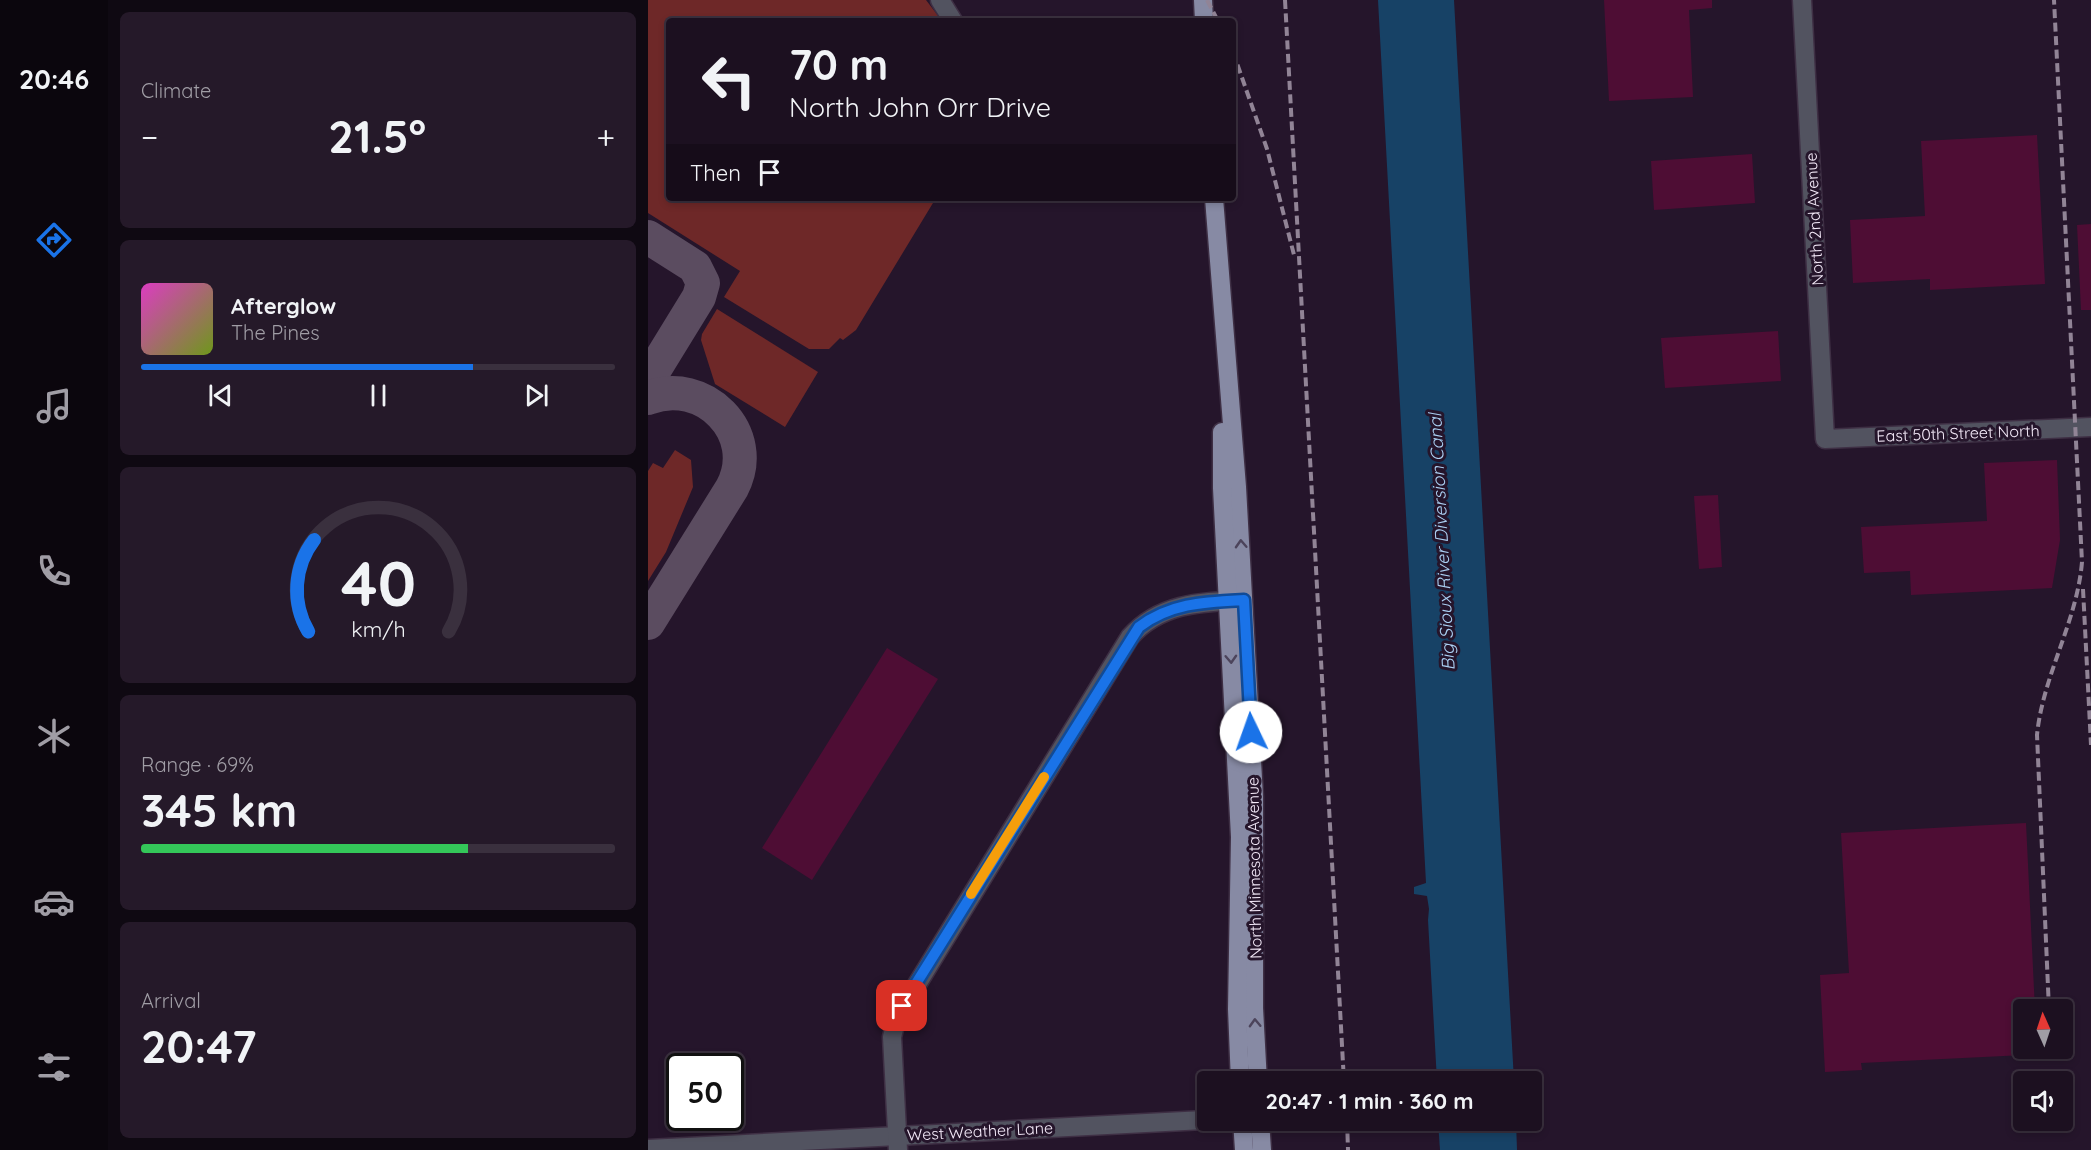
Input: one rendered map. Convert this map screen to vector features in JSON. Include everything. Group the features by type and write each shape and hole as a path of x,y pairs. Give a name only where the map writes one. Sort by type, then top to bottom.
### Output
{"main road":[{"path":"1203,0 1204,18"},
{"name":"North Minnesota Avenue","path":"1214,201 1238,487 1236,601 1240,837 1237,1009 1240,1071"},
{"name":"North Minnesota Avenue","path":"1236,601 1256,836 1254,1008 1257,1071"},
{"path":"1243,1131 1244,1150"},
{"path":"1261,1131 1262,1150"}],"street":[{"path":"940,0 951,18"},
{"name":"North 2nd Avenue","path":"1802,0 1825,439"},
{"name":"East 50th Street North","path":"1825,439 2091,427"},
{"path":"898,1143 892,1037 902,1006 1130,637 1148,620 1175,607 1236,601"},
{"name":"West Weather Lane","path":"648,1149 898,1143 1197,1121"}],"shaded area":[{"path":"648,0 926,0 940,18 666,18 666,201 934,201 856,330 843,340 840,338 829,349 809,349 724,297 740,271 648,213"},
{"path":"717,309 818,372 785,427 715,384 701,340 702,334"},
{"path":"675,450 691,460 693,487 666,552 648,581 648,471 653,463 663,468"}],"water":[{"name":"Big Sioux River Diversion Canal","path":"1378,0 1454,0 1513,1071 1436,1071 1429,909 1427,896 1414,894 1414,887 1426,883"},
{"path":"1439,1131 1516,1131 1517,1150 1440,1150"}],"building":[{"path":"1604,0 1712,0 1712,8 1689,10 1693,97 1609,101"},
{"path":"2037,135 2045,284 1930,290 1930,279 1853,283 1850,220 1925,216 1921,141"},
{"path":"1752,154 1755,203 1654,210 1651,161"},
{"path":"2091,224 2091,310 2081,310 2077,225"},
{"path":"1778,331 1781,381 1665,388 1661,338"},
{"path":"2057,460 2060,540 2052,588 1911,595 1910,571 1864,573 1861,527 1987,521 1984,463"},
{"path":"1718,495 1722,567 1699,569 1694,496"},
{"path":"887,648 938,679 812,880 762,848"},
{"path":"2026,823 2034,999 2013,999 2013,1056 1861,1063 1862,1070 1825,1072 1820,975 1849,973 1841,833"},
{"path":"2073,1032 2075,1052 2073,1052"}],"taxiway":[{"path":"648,237 695,267 703,283 699,297 648,380"},
{"path":"648,398 669,393 688,395 706,402 722,414 733,430 739,448 739,467 732,488 648,623"}],"railway":[{"path":"1207,0 1216,18"},
{"path":"1285,0 1343,1071"},
{"path":"2049,999 2037,735 2046,691 2074,606 2082,562 2054,0"},
{"path":"1236,61 1267,149 1294,255"},
{"path":"2083,589 2091,745"},
{"path":"1347,1131 1348,1150"}],"slow traffic":[{"path":"971,894 1044,777"}],"route":[{"path":"902,1006 1130,637 1139,627 1175,607 1194,603 1244,600 1251,732"}]}
